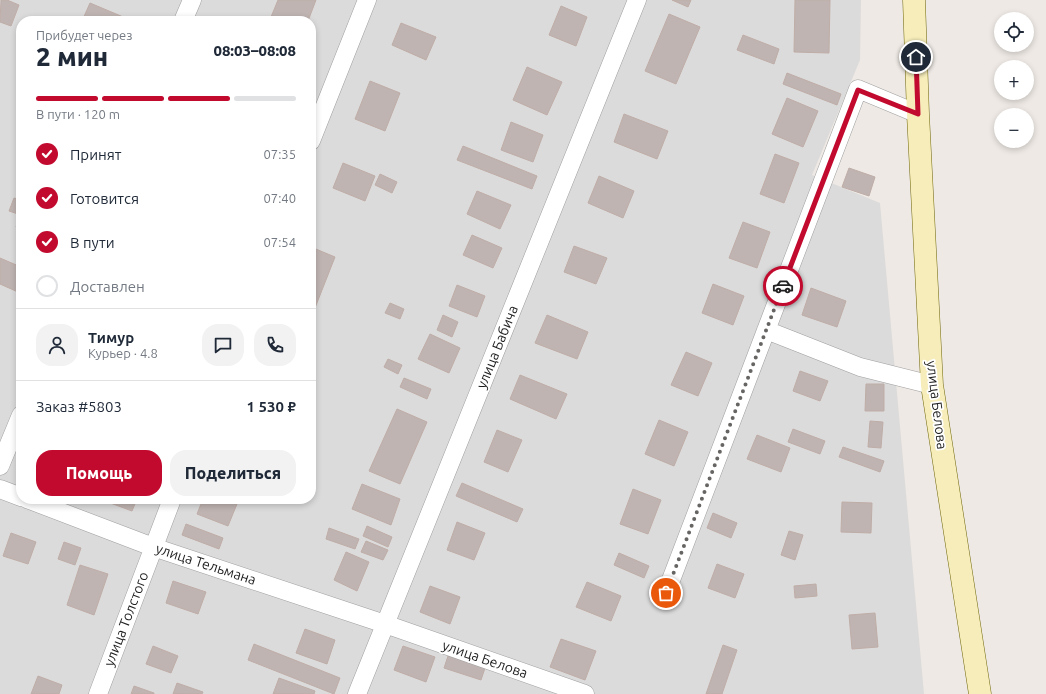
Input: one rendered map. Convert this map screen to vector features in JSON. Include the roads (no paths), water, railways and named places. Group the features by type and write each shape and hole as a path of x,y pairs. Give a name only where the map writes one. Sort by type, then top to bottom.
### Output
{"main road":[{"name":"улица Белова","path":"914,0 918,114 932,385 980,694"}],"street":[{"path":"185,16 192,0"},
{"path":"316,128 367,0"},
{"name":"улица Бабича","path":"357,694 637,0"},
{"path":"666,593 858,90 918,114"},
{"path":"766,330 860,366 932,385"},
{"path":"0,466 16,427"},
{"path":"0,489 16,495"},
{"name":"улица Тельмана","path":"40,504 153,547 386,624"},
{"name":"улица Толстого","path":"98,694 170,504"},
{"name":"улица Белова","path":"386,624 584,694"}]}
